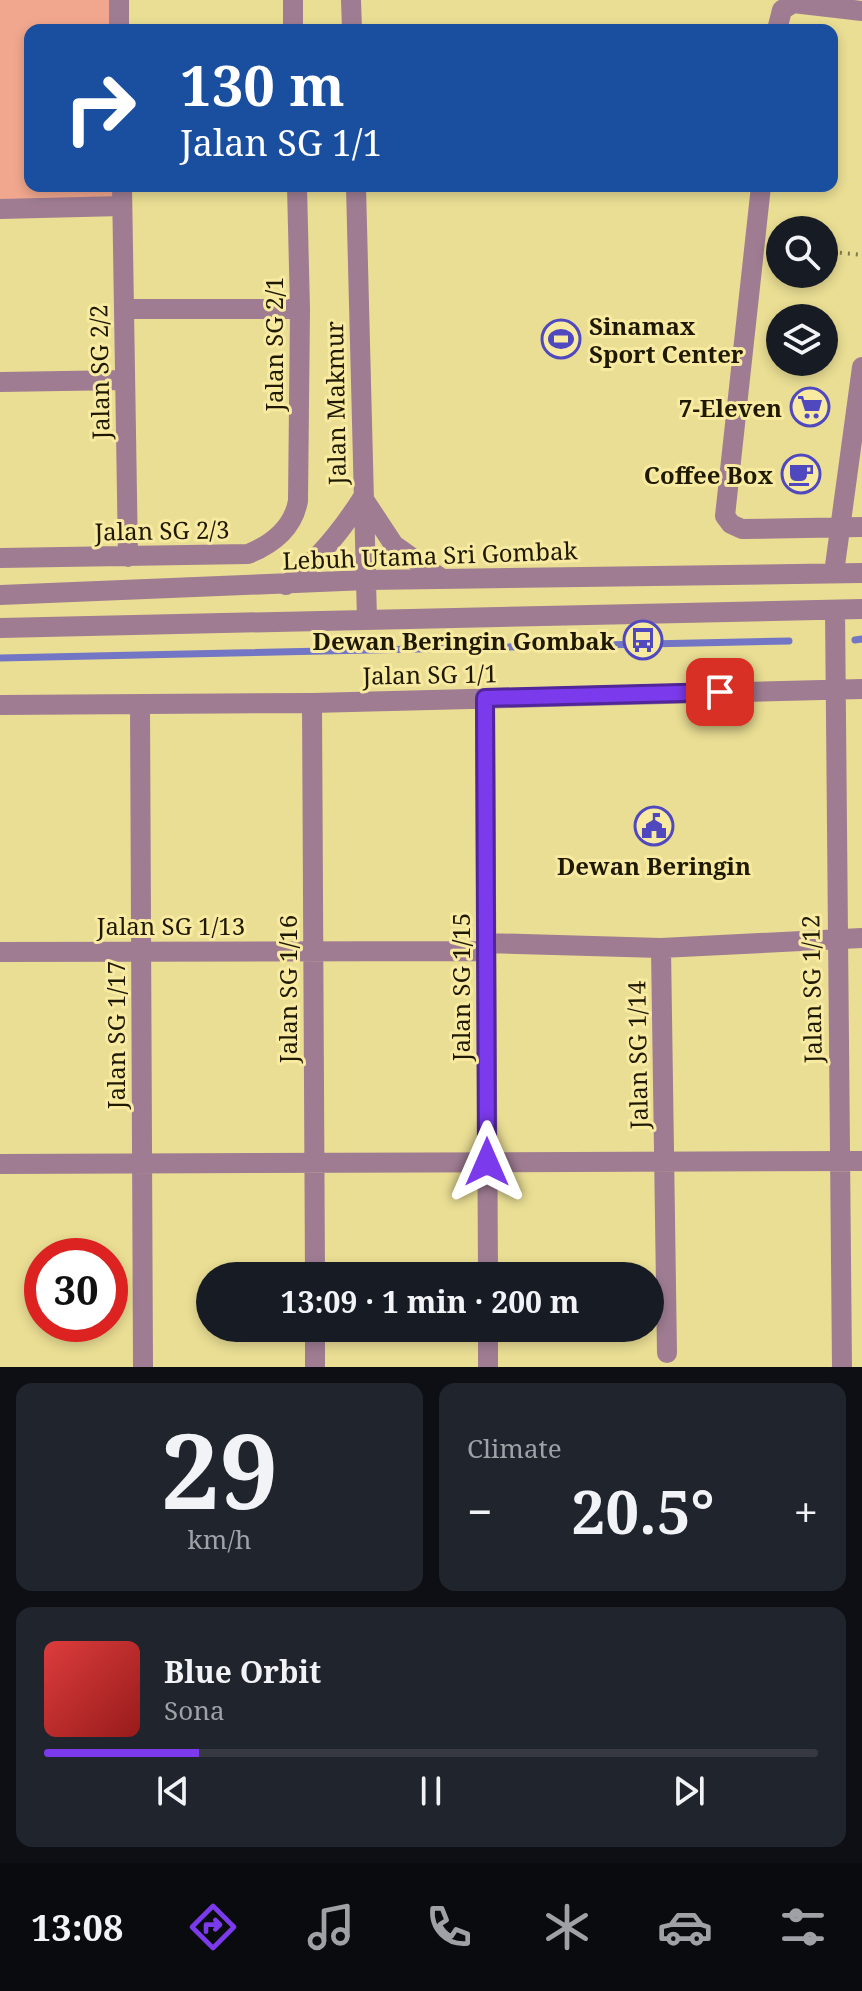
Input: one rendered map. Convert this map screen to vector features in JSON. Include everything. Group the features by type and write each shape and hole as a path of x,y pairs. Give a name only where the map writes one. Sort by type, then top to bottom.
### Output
{"street":[{"path":"119,0 119,24"},
{"path":"293,0 293,24"},
{"path":"351,0 352,24"},
{"path":"778,24 782,10 793,3 862,11"},
{"name":"Jalan SG 2/1","path":"297,192 300,309 298,501"},
{"name":"Jalan Makmur","path":"356,192 367,619"},
{"path":"760,192 725,516 731,524 742,529 862,527"},
{"path":"0,209 122,196"},
{"name":"Jalan SG 2/2","path":"122,196 128,557"},
{"path":"124,309 300,309"},
{"path":"834,573 862,367"},
{"path":"0,382 125,380"},
{"path":"286,585 310,567 326,549 363,497 394,545 442,579"},
{"name":"Jalan SG 2/3","path":"0,558 248,554 268,546 283,531 295,515 298,501"},
{"name":"Lebuh Utama Sri Gombak","path":"0,595 367,580 862,573"},
{"path":"0,628 862,609"},
{"name":"Jalan SG 1/12","path":"835,610 842,1367"},
{"name":"Jalan SG 1/1","path":"0,705 312,703 862,689"},
{"name":"Jalan SG 1/15","path":"485,698 488,1262"},
{"name":"Jalan SG 1/16","path":"312,703 315,1262"},
{"name":"Jalan SG 1/17","path":"140,704 143,1367"},
{"name":"Jalan SG 1/13","path":"0,952 661,948 862,938"},
{"name":"Jalan SG 1/14","path":"661,948 667,1353"},
{"name":"Jalan SG 1/14","path":"0,1164 862,1161"},
{"path":"315,1342 315,1367"},
{"path":"488,1342 488,1367"}],"path":[{"path":"838,252 862,255"}],"shaded area":[{"path":"0,0 119,0 119,24 24,24 24,192 122,192 122,206 0,209"}],"waterway":[{"path":"855,640 862,639"},
{"path":"0,658 789,641"}],"place":[{"name":"Sinamax Sport Center","path":"561,339"},
{"name":"7-Eleven","path":"810,407"},
{"name":"Coffee Box","path":"801,474"},
{"name":"Dewan Beringin Gombak","path":"643,640"},
{"name":"Dewan Beringin","path":"654,826"}],"route":[{"path":"487,1162 485,698 720,692"}]}
